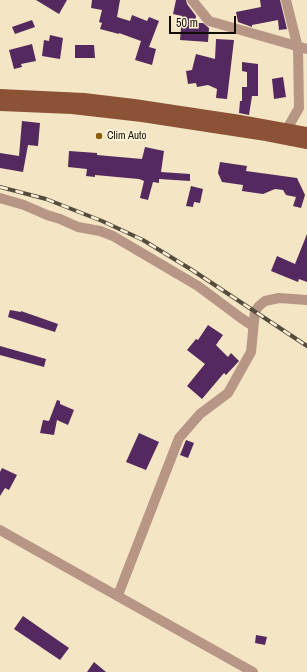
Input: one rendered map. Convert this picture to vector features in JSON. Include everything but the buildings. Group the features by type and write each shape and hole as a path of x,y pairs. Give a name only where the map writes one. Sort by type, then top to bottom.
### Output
{"main road":[{"path":"0,95 84,99 134,105 307,133"},
{"path":"0,105 72,108 135,115 266,134 307,143"}],"street":[{"path":"192,0 209,21 302,48"},
{"path":"286,0 302,48 298,108 287,129"},
{"path":"0,198 24,205 78,227 100,231 113,236 198,286 253,326"},
{"path":"118,596 179,438 200,414 228,393 251,352 255,311 265,301 279,298 307,300"},
{"path":"0,530 253,672"}],"railway":[{"path":"0,187 46,199 102,221 143,240 192,270 307,346"}],"place":[{"name":"Clim Auto","path":"99,136"}]}
